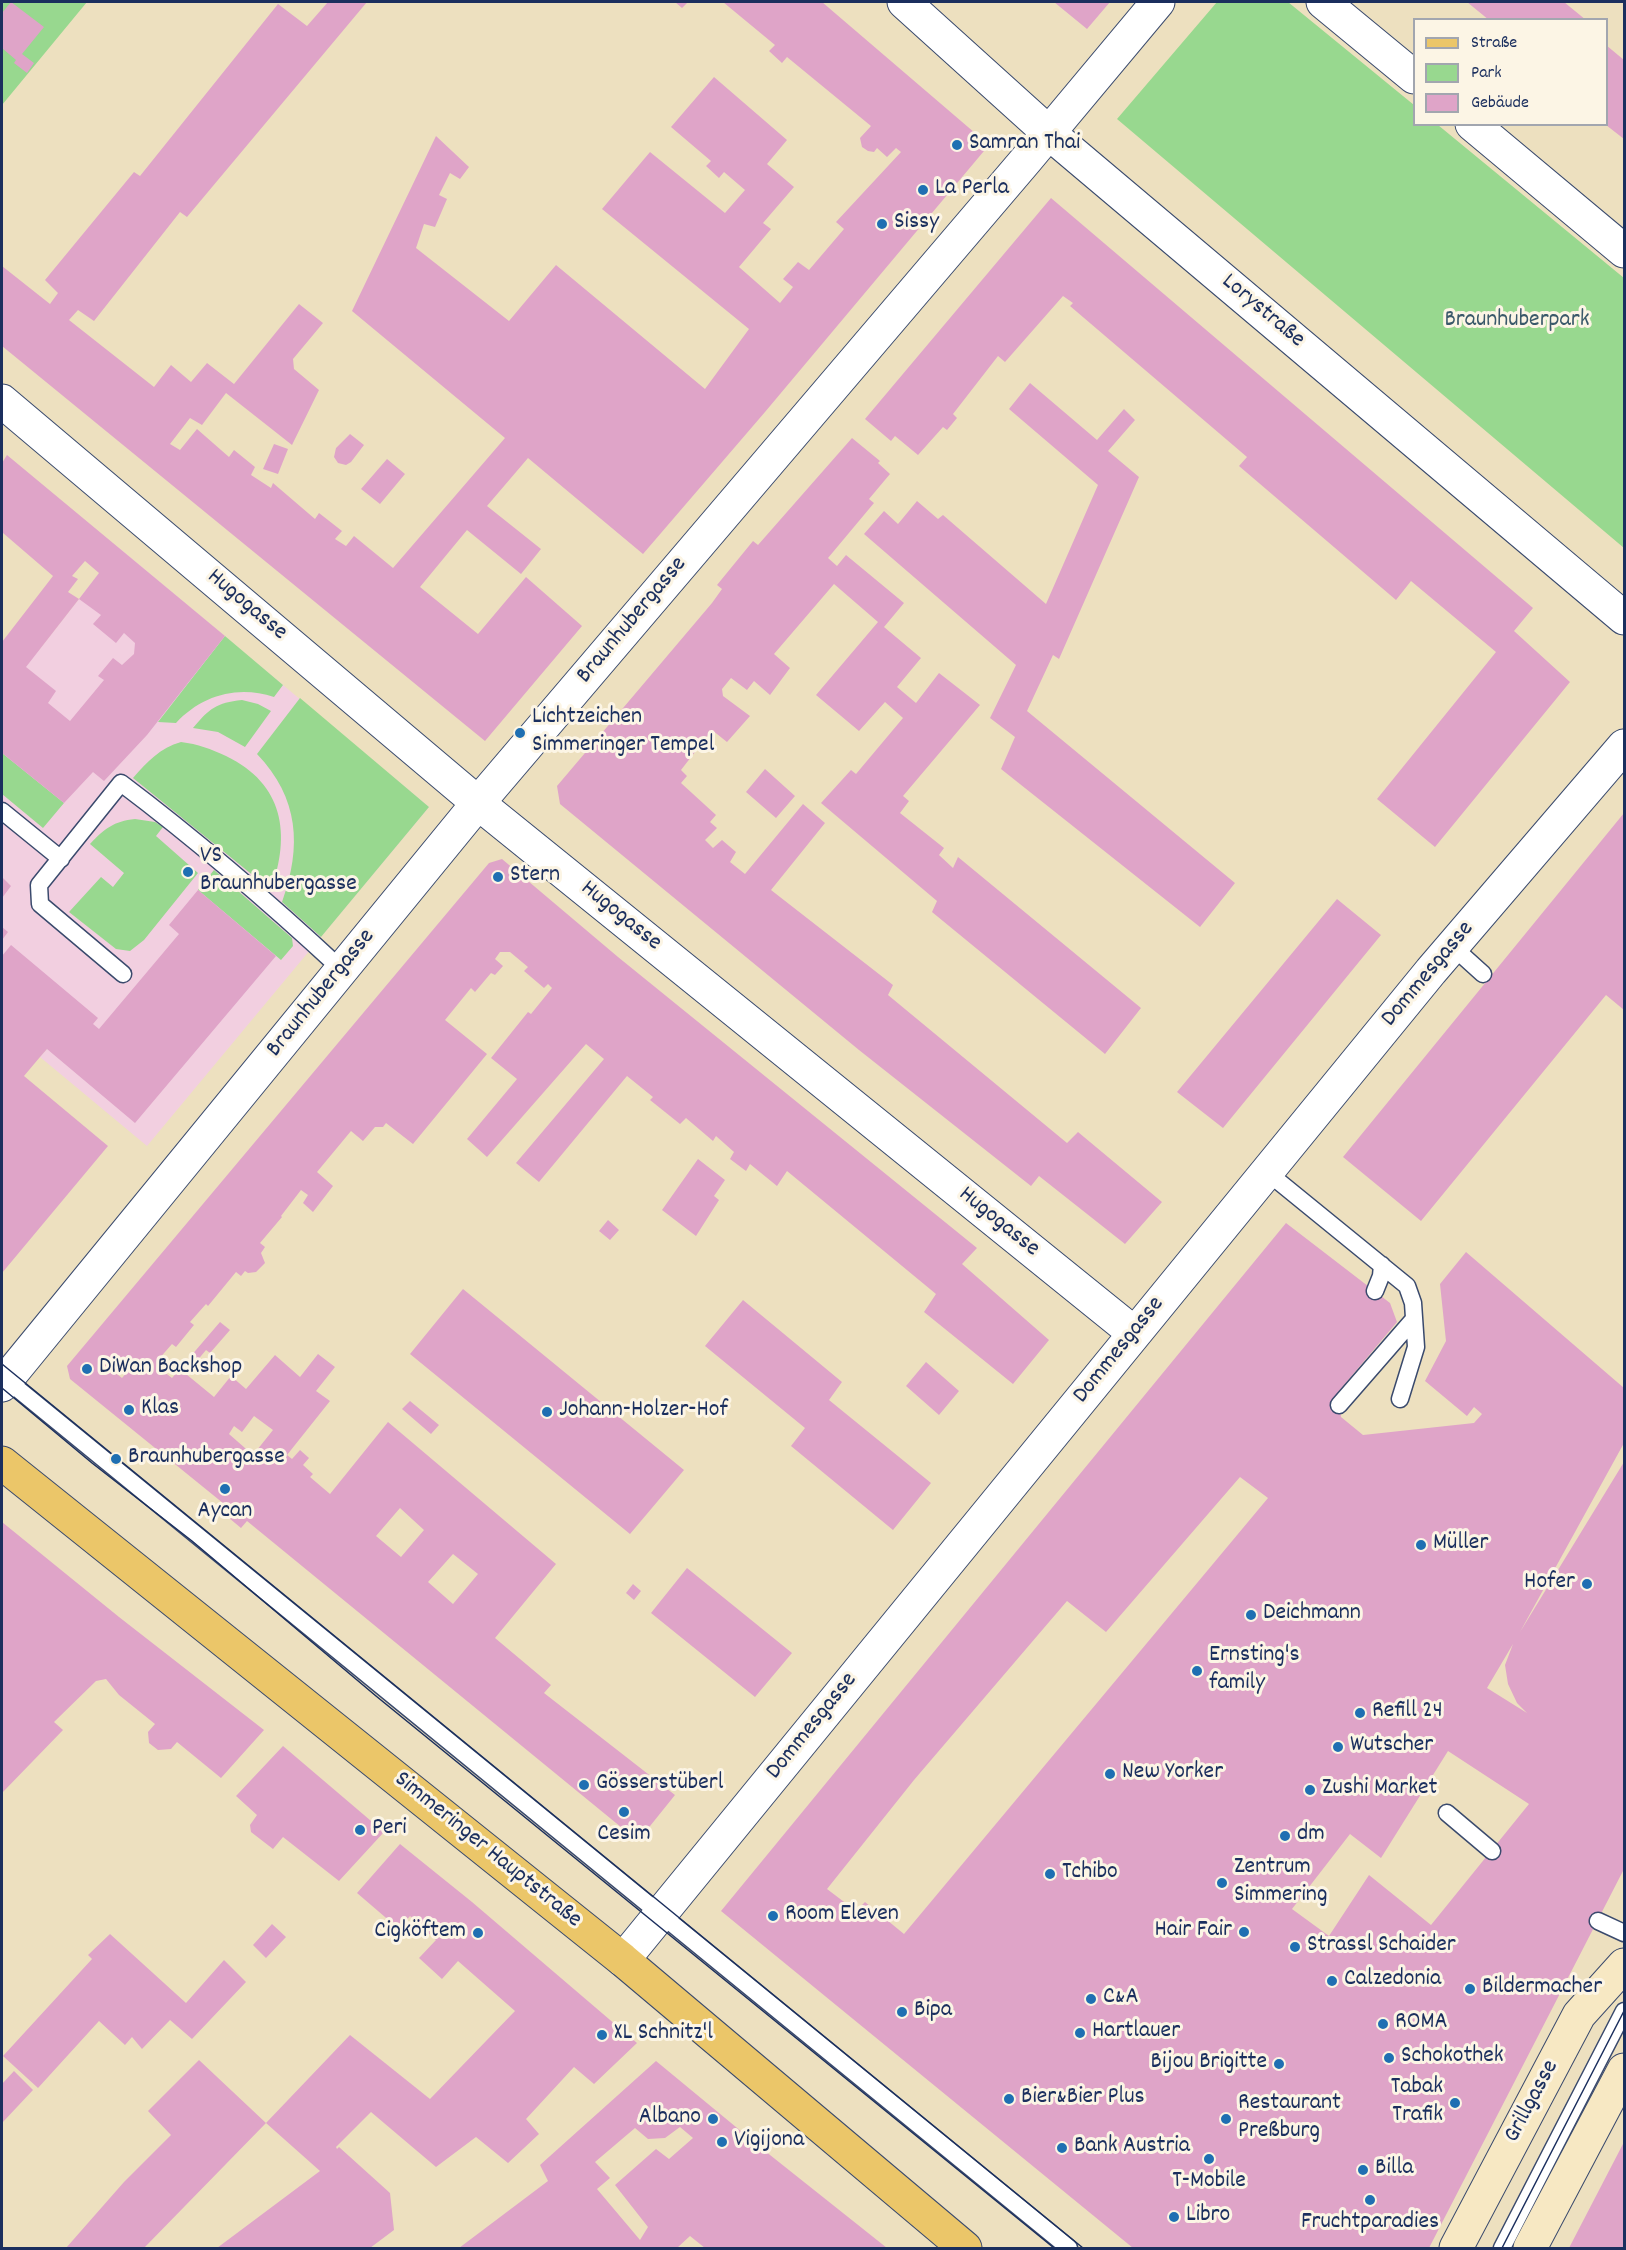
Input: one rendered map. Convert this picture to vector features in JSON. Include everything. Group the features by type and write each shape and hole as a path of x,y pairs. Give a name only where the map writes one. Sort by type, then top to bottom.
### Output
{"main road":[{"name":"Simmeringer Hauptstraße","path":"2,1463 623,1960 965,2248"},
{"name":"Grillgasse","path":"1456,2248 1579,2016 1624,1965"},
{"path":"1530,2248 1624,2070"}],"street":[{"name":"Lorystraße","path":"904,2 1048,133 1624,618"},
{"name":"Braunhubergasse","path":"3,1380 478,803 1158,2"},
{"path":"1323,2 1413,76"},
{"path":"1474,126 1624,251"},
{"name":"Hugogasse","path":"2,401 478,803 1134,1333"},
{"name":"Dommesgasse","path":"623,1960 1452,946 1624,746"}],"lane":[{"path":"123,974 40,904 39,885 121,783 216,858 342,970"},
{"path":"2,811 61,859"},
{"path":"1452,946 1483,974"},
{"path":"1267,1172 1407,1286 1413,1303 1416,1347 1400,1399"},
{"path":"1375,1291 1382,1276 1382,1265"},
{"path":"1339,1405 1413,1320"},
{"path":"3,1380 264,1588 660,1915 1069,2248"},
{"path":"1447,1813 1491,1851"},
{"path":"1598,1921 1624,1933"},
{"name":"Grillgasse","path":"1502,2248 1624,2011"}],"shaded area":[{"name":"VS Braunhubergasse","path":"119,548 429,807 147,1146 40,1057 47,1049 2,1011 2,642 13,629 39,650"}],"green space":[{"path":"2,2 87,2 2,105"},
{"name":"Braunhuberpark","path":"1217,2 1288,2 1413,104 1413,126 1439,126 1624,278 1624,548 1117,119"},
{"path":"225,636 283,685 274,697 247,692 221,695 197,705 176,723 158,722"},
{"path":"300,698 429,807 321,937 282,902 292,861 293,824 289,805 281,788 257,754"},
{"path":"242,700 258,704 271,711 245,747 218,732 193,728 214,708"},
{"path":"181,742 199,745 226,756 260,781 271,796 278,812 281,849 271,890 133,778 155,756"},
{"path":"2,753 64,803 43,828 2,794"},
{"path":"135,819 155,822 163,827 156,836 198,873 144,940 130,951 116,949 69,912 101,877 113,887 124,873 90,844 110,827"},
{"path":"214,870 292,938 293,946 281,960 198,890"}],"building":[{"path":"11,2 44,27 22,54 34,63 27,73 14,63 16,60 2,48 2,13"},
{"path":"328,2 367,2 187,217 180,212 94,321 78,310 69,320 154,387 171,365 191,382 207,363 234,384 299,304 323,323 293,359 294,369 319,390 292,445 226,393 202,425 190,418 170,444 180,450 197,429 229,457 234,450 255,467 251,475 271,488 273,483 315,519 319,513 342,531 335,539 346,546 354,536 393,568 505,438 352,311 436,136 469,167 460,179 450,173 439,195 447,199 435,227 424,224 416,248 509,321 556,265 705,389 749,329 602,209 650,152 725,213 745,190 724,172 719,178 706,166 711,161 671,127 714,77 787,140 767,164 794,187 763,223 771,229 739,267 780,303 793,287 783,279 798,262 809,270 844,229 836,222 901,152 896,148 887,157 877,148 874,152 862,147 860,138 871,126 787,57 782,63 769,51 775,45 723,2 822,2 989,145 643,554 528,458 487,506 541,549 521,574 467,530 420,587 478,634 526,577 582,626 485,741 2,346 2,266 50,304 58,293 45,280 134,172 140,176 278,4 307,26"},
{"path":"675,2 688,2 682,8"},
{"path":"1054,2 1110,2 1087,29"},
{"path":"1467,2 1564,2 1584,18 1487,18"},
{"path":"1608,47 1624,60 1624,139 1607,126"},
{"path":"1051,198 1533,608 1514,631 1570,682 1435,847 1377,799 1496,652 1411,581 1396,600 1239,466 1247,457 1070,306 1073,303 1063,296 1005,362 998,356 953,414 957,418 947,430 943,427 918,455 895,436 891,441 865,419"},
{"path":"1030,383 1097,440 1124,409 1135,420 1108,451 1139,477 1059,659 1053,655 1027,711 1235,883 1200,927 1001,769 1015,737 990,718 1016,665 864,534 884,511 898,524 917,501 938,519 943,515 1046,604 1098,485 1009,409"},
{"path":"350,434 364,445 351,462 346,465 338,463 334,457 336,448"},
{"path":"852,438 880,461 878,463 890,474 869,499 874,503 828,558 837,566 846,555 904,603 884,627 921,658 897,687 916,703 939,673 980,705 903,796 909,801 900,813 944,848 939,855 953,868 958,857 1141,1008 1105,1054 932,912 937,901 821,803 851,770 856,774 903,718 885,702 859,731 816,695 878,622 834,584 774,654 790,668 770,695 754,681 747,690 731,678 722,689 723,696 750,716 727,742 712,730 681,770 687,776 681,783 716,815 710,822 717,828 705,840 713,848 722,840 736,852 730,862 745,874 803,804 825,823 771,890 893,985 888,995 1067,1143 1078,1132 1162,1202 1125,1244 1039,1176 1031,1186 859,1050 560,804 557,786 712,603 722,589 717,585 753,541 758,545"},
{"path":"274,444 288,449 278,474 263,469"},
{"path":"7,455 225,636 147,735 104,781 93,772 64,803 2,753 2,642 53,576 3,533 2,536 2,463","holes":["85,561 99,573 79,599 68,592 78,579 72,576","79,599 101,615 93,624 116,643 124,633 135,643 134,654 122,665 113,658 98,676 104,680 70,721 48,703 56,691 26,667"]},
{"path":"387,459 405,474 380,504 361,489"},
{"path":"765,769 795,796 776,818 746,792"},
{"path":"1624,813 1624,1010 1606,995 1421,1221 1343,1157"},
{"path":"502,859 618,957 977,1248 962,1264 1049,1340 1013,1384 924,1312 936,1294 787,1171 777,1186 750,1164 746,1171 730,1159 734,1152 716,1136 713,1141 686,1118 680,1124 650,1100 653,1097 627,1076 539,1182 516,1163 604,1059 586,1044 487,1157 467,1139 517,1079 491,1058 528,1012 531,1014 552,988 548,984 544,988 524,971 528,967 510,952 500,952 495,959 503,966 495,975 491,973 475,992 471,988 445,1020 487,1054 413,1144 386,1123 383,1127 375,1127 363,1141 351,1131 317,1172 333,1186 313,1212 303,1203 308,1195 301,1190 260,1243 265,1247 261,1253 265,1263 256,1272 245,1271 241,1276 236,1272 208,1306 206,1304 190,1322 194,1325 176,1347 172,1344 158,1360 159,1368 172,1378 220,1322 230,1330 210,1353 206,1350 186,1374 214,1397 231,1376 246,1389 275,1355 300,1377 318,1354 335,1367 316,1391 330,1401 287,1455 292,1459 300,1450 309,1458 303,1465 313,1474 310,1477 330,1494 388,1422 556,1564 495,1638 551,1685 544,1693 675,1795 638,1841 247,1521 241,1528 229,1518 234,1512 70,1379 67,1366 489,863","holes":["115,1360 128,1371 122,1378 108,1367","254,1416 273,1430 253,1455 229,1434 234,1426 242,1432","400,1508 424,1530 401,1557 376,1536","453,1554 478,1574 453,1604 428,1582"]},
{"path":"2,877 11,886 2,898"},
{"path":"198,890 276,956 135,1123 47,1049 40,1057 24,1076 108,1146 2,1273 2,956 11,945 98,1018 93,1024 99,1029 179,934 169,925"},
{"path":"1337,899 1381,935 1223,1128 1177,1092"},
{"path":"2,927 8,932 2,940"},
{"path":"698,1159 725,1180 714,1196 719,1200 696,1236 662,1210"},
{"path":"608,1220 619,1230 610,1240 599,1231"},
{"path":"1286,1223 1390,1303 1397,1322 1338,1392 1341,1417 1363,1435 1474,1423 1482,1414 1474,1407 1467,1416 1425,1381 1446,1341 1440,1284 1466,1252 1624,1388 1624,1443 1520,1632 1624,1462 1624,1869 1429,2248 1133,2248 721,1911","holes":["1240,1477 1268,1498 904,1934 865,1902 856,1911 827,1889 914,1780 1067,1601 1106,1632","1513,1644 1505,1665 1508,1684 1517,1703 1527,1713 1487,1688","1448,1751 1529,1804 1431,1925 1369,1875 1329,1936 1292,1909 1350,1834 1381,1858"]},
{"name":"Johann-Holzer-Hof","path":"463,1289 684,1470 630,1534 410,1354"},
{"path":"743,1300 842,1382 829,1400 931,1483 893,1530 791,1446 805,1428 705,1346"},
{"path":"926,1362 959,1391 939,1415 906,1386"},
{"path":"410,1401 439,1425 431,1434 402,1409"},
{"path":"2,1522 264,1730 221,1778 177,1742 171,1749 158,1750 149,1743 148,1732 155,1724 119,1695 106,1679 96,1681 54,1722 63,1730 2,1793"},
{"path":"687,1568 792,1653 755,1697 651,1613"},
{"path":"633,1584 641,1591 634,1600 626,1593"},
{"path":"283,1746 384,1832 339,1881 283,1837 273,1849 251,1832 250,1825 257,1815 236,1796"},
{"path":"400,1844 472,1902 637,2043 594,2084 574,2067 526,2119 539,2134 508,2163 476,2137 436,2167 371,2112 336,2147 337,2149 339,2147 390,2193 394,2230 370,2248 217,2248 320,2171 266,2123 350,2035 430,2099 515,2011 458,1961 442,1979 419,1958 436,1940 410,1916 399,1929 357,1893"},
{"path":"272,1924 286,1937 266,1958 253,1945"},
{"path":"110,1934 186,2003 224,1960 246,1982 192,2039 170,2020 142,2049 132,2037 125,2045 99,2021 38,2088 3,2056 92,1959 88,1955"},
{"path":"199,2060 266,2123 144,2248 66,2248 124,2182 171,2135 148,2111"},
{"path":"656,2061 887,2248 705,2248 690,2236 677,2248 459,2248 548,2181 540,2165","holes":["680,2127 693,2138 669,2159 656,2149 615,2185 648,2227 640,2240 597,2189 610,2178 595,2162 635,2128 648,2139 665,2138"]},
{"path":"14,2071 33,2090 2,2123 2,2084"},
{"path":"1624,2142 1624,2248 1569,2248"}],"tram line":[{"path":"2,1364 1083,2248"},
{"path":"2,1388 1054,2248"},
{"path":"1502,2248 1624,2011"}],"place":[{"name":"Samran Thai","path":"957,145"},
{"name":"La Perla","path":"923,190"},
{"name":"Sissy","path":"882,224"},
{"name":"Lichtzeichen Simmeringer Tempel","path":"520,733"},
{"name":"VS Braunhubergasse","path":"188,872"},
{"name":"Stern","path":"498,877"},
{"name":"DiWan Backshop","path":"87,1369"},
{"name":"Klas","path":"129,1410"},
{"name":"Johann-Holzer-Hof","path":"547,1412"},
{"name":"Braunhubergasse","path":"116,1459"},
{"name":"Aycan","path":"225,1489"},
{"name":"Müller","path":"1421,1545"},
{"name":"Hofer","path":"1587,1584"},
{"name":"Deichmann","path":"1251,1615"},
{"name":"Ernsting's family","path":"1197,1671"},
{"name":"Refill 24","path":"1360,1713"},
{"name":"Wutscher","path":"1338,1747"},
{"name":"New Yorker","path":"1110,1774"},
{"name":"Gösserstüberl","path":"584,1785"},
{"name":"Zushi Market","path":"1310,1790"},
{"name":"Cesim","path":"624,1812"},
{"name":"Peri","path":"360,1830"},
{"name":"dm","path":"1285,1836"},
{"name":"Tchibo","path":"1050,1874"},
{"name":"Zentrum Simmering","path":"1222,1883"},
{"name":"Room Eleven","path":"773,1916"},
{"name":"Hair Fair","path":"1244,1932"},
{"name":"Cigköftem","path":"478,1933"},
{"name":"Strassl Schaider","path":"1295,1947"},
{"name":"Calzedonia","path":"1332,1981"},
{"name":"Bildermacher","path":"1470,1989"},
{"name":"C&A","path":"1091,1999"},
{"name":"Bipa","path":"902,2012"},
{"name":"ROMA","path":"1383,2024"},
{"name":"Hartlauer","path":"1080,2033"},
{"name":"XL Schnitz'l","path":"602,2035"},
{"name":"Schokothek","path":"1389,2058"},
{"name":"Bijou Brigitte","path":"1279,2064"},
{"name":"Bier&Bier Plus","path":"1009,2099"},
{"name":"Tabak Trafik","path":"1455,2103"},
{"name":"Albano","path":"713,2119"},
{"name":"Restaurant Preßburg","path":"1226,2119"},
{"name":"Vigijona","path":"722,2142"},
{"name":"Bank Austria","path":"1062,2148"},
{"name":"T-Mobile","path":"1209,2159"},
{"name":"Billa","path":"1363,2170"},
{"name":"Fruchtparadies","path":"1370,2200"},
{"name":"Libro","path":"1174,2217"}]}
